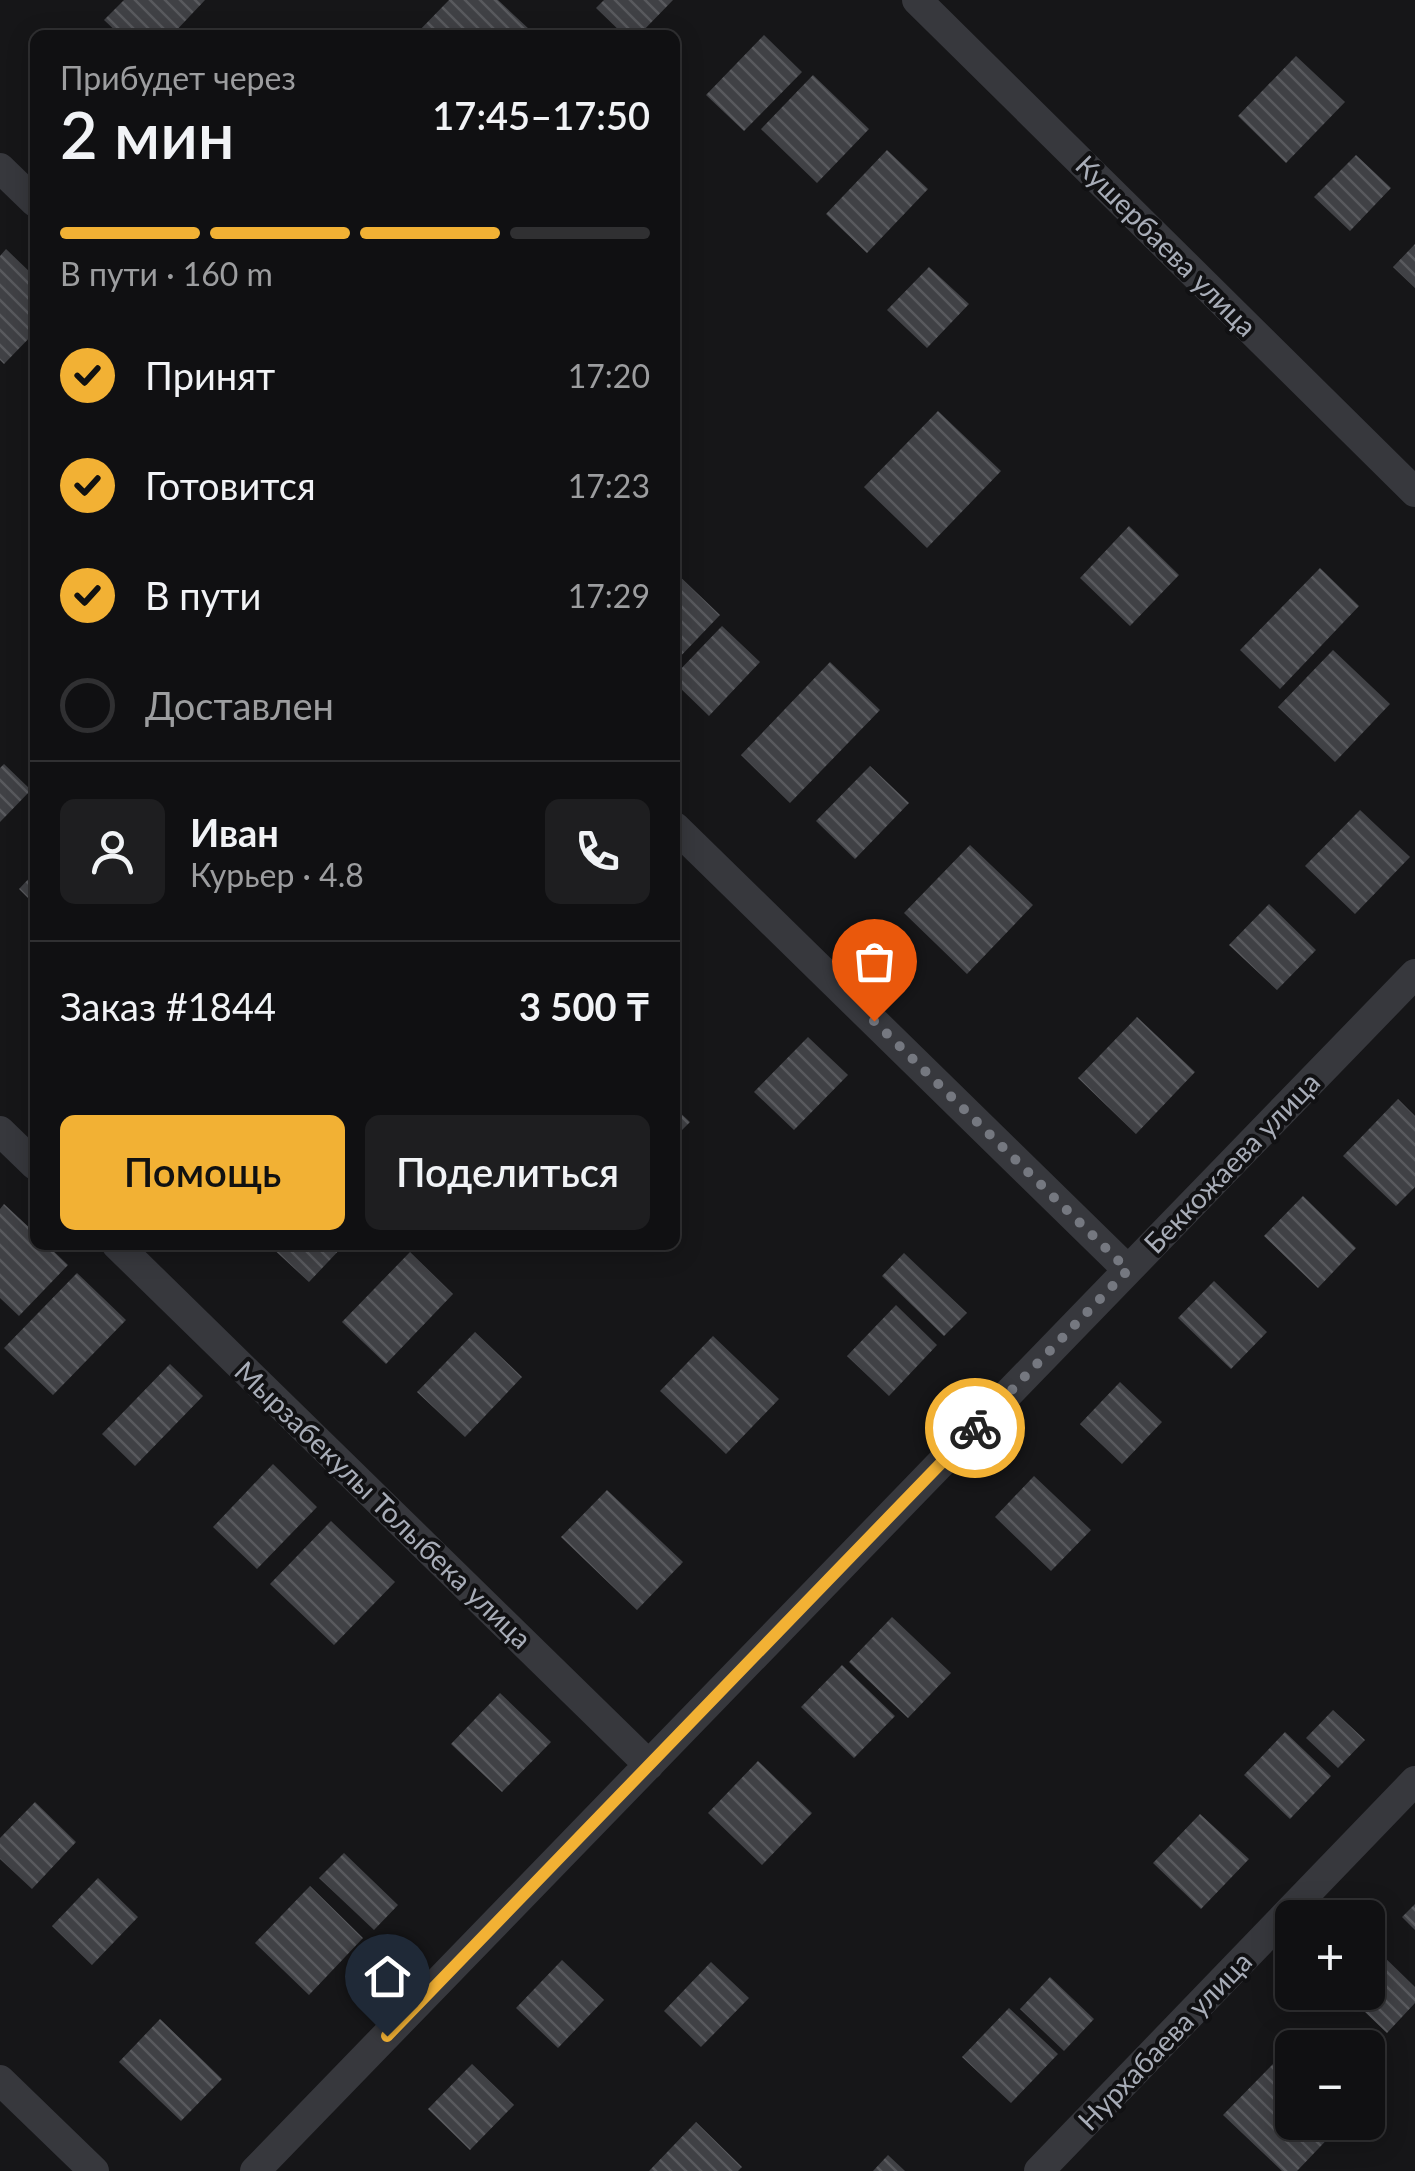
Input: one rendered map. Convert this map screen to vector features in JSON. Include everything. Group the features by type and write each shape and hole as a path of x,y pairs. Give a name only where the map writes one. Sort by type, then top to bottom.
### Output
{"street":[{"name":"Кушербаева улица","path":"917,0 1415,492"},
{"path":"0,168 30,197"},
{"path":"680,832 1128,1270"},
{"name":"Беккожаева улица","path":"256,2171 1415,974"},
{"path":"0,1131 30,1160"},
{"name":"Мырзабекулы Толыбека улица","path":"122,1250 649,1765"},
{"name":"Нурхабаева улица","path":"1039,2171 1415,1781"},
{"path":"0,2080 94,2171"}],"building":[{"path":"124,0 205,0 177,30 115,30 104,20"},
{"path":"449,0 498,0 530,30 420,30"},
{"path":"604,0 673,0 644,30 619,30 596,8"},
{"path":"764,35 802,72 744,131 706,95"},
{"path":"1296,56 1345,102 1286,163 1238,116"},
{"path":"813,75 869,129 817,183 761,129"},
{"path":"887,150 928,189 867,253 826,214"},
{"path":"1356,155 1391,188 1350,231 1314,197"},
{"path":"1415,244 1415,288 1393,267"},
{"path":"6,249 30,272 30,337 4,364 0,360 0,256"},
{"path":"929,267 969,304 927,348 887,310"},
{"path":"938,411 1001,471 927,548 864,487"},
{"path":"1129,526 1179,575 1130,626 1080,578"},
{"path":"1320,568 1359,606 1280,689 1240,650"},
{"path":"680,577 720,615 680,657"},
{"path":"722,626 760,662 709,716 680,688 680,670"},
{"path":"1333,650 1390,704 1335,762 1278,707"},
{"path":"830,662 880,710 790,803 741,755"},
{"path":"4,764 30,791 0,822 0,768"},
{"path":"870,766 909,803 855,859 816,821"},
{"path":"1360,810 1410,857 1355,914 1305,866"},
{"path":"970,845 1033,905 967,974 904,913"},
{"path":"30,877 30,900 19,889"},
{"path":"1269,904 1316,950 1277,990 1229,945"},
{"path":"1137,1017 1195,1072 1136,1134 1078,1078"},
{"path":"808,1037 848,1075 794,1130 754,1092"},
{"path":"1398,1099 1415,1116 1415,1187 1396,1206 1343,1156"},
{"path":"680,1113 690,1122 680,1132"},
{"path":"1303,1196 1356,1248 1318,1288 1264,1236"},
{"path":"4,1204 30,1228 30,1250 52,1250 68,1265 19,1316 0,1298 0,1209"},
{"path":"274,1250 339,1250 309,1282"},
{"path":"410,1252 453,1294 386,1364 342,1322"},
{"path":"904,1253 967,1313 944,1336 882,1276"},
{"path":"77,1273 126,1320 53,1395 4,1348"},
{"path":"1214,1281 1267,1332 1231,1369 1178,1318"},
{"path":"896,1305 937,1345 889,1396 847,1356"},
{"path":"475,1332 522,1377 465,1437 417,1392"},
{"path":"713,1336 779,1399 726,1454 660,1391"},
{"path":"170,1364 203,1396 135,1466 102,1434"},
{"path":"1120,1382 1162,1422 1122,1464 1080,1424"},
{"path":"273,1464 317,1507 257,1569 213,1527"},
{"path":"1034,1476 1091,1530 1051,1571 995,1517"},
{"path":"607,1490 683,1562 637,1610 561,1537"},
{"path":"331,1521 395,1582 334,1645 270,1584"},
{"path":"892,1617 951,1673 908,1718 849,1662"},
{"path":"842,1665 895,1716 854,1758 801,1707"},
{"path":"500,1693 551,1742 502,1792 451,1744"},
{"path":"1333,1710 1365,1740 1338,1768 1306,1738"},
{"path":"1285,1732 1331,1776 1290,1819 1244,1775"},
{"path":"758,1761 812,1813 762,1865 708,1813"},
{"path":"35,1802 76,1842 32,1889 0,1859 0,1838"},
{"path":"1200,1814 1249,1859 1201,1909 1153,1863"},
{"path":"344,1853 398,1905 374,1930 319,1878"},
{"path":"98,1878 138,1917 92,1965 52,1926"},
{"path":"310,1886 363,1938 309,1995 255,1943"},
{"path":"1415,1904 1415,1930 1402,1917"},
{"path":"1385,1958 1415,1987 1415,2003 1387,2033 1363,2010 1385,2010"},
{"path":"562,1960 604,2000 558,2048 516,2008"},
{"path":"711,1962 749,1998 701,2047 664,2011"},
{"path":"1050,1977 1094,2019 1064,2051 1020,2009"},
{"path":"1009,2008 1058,2054 1011,2103 962,2057"},
{"path":"160,2019 222,2079 181,2121 119,2062"},
{"path":"472,2064 514,2105 470,2150 428,2109"},
{"path":"1273,2064 1275,2140 1327,2140 1297,2171 1282,2171 1223,2115"},
{"path":"696,2122 742,2167 738,2171 649,2171"},
{"path":"888,2155 905,2171 873,2171"}],"way so far":[{"path":"874,1021 1128,1270 975,1428"}],"route":[{"path":"387,2036 975,1428"}]}
